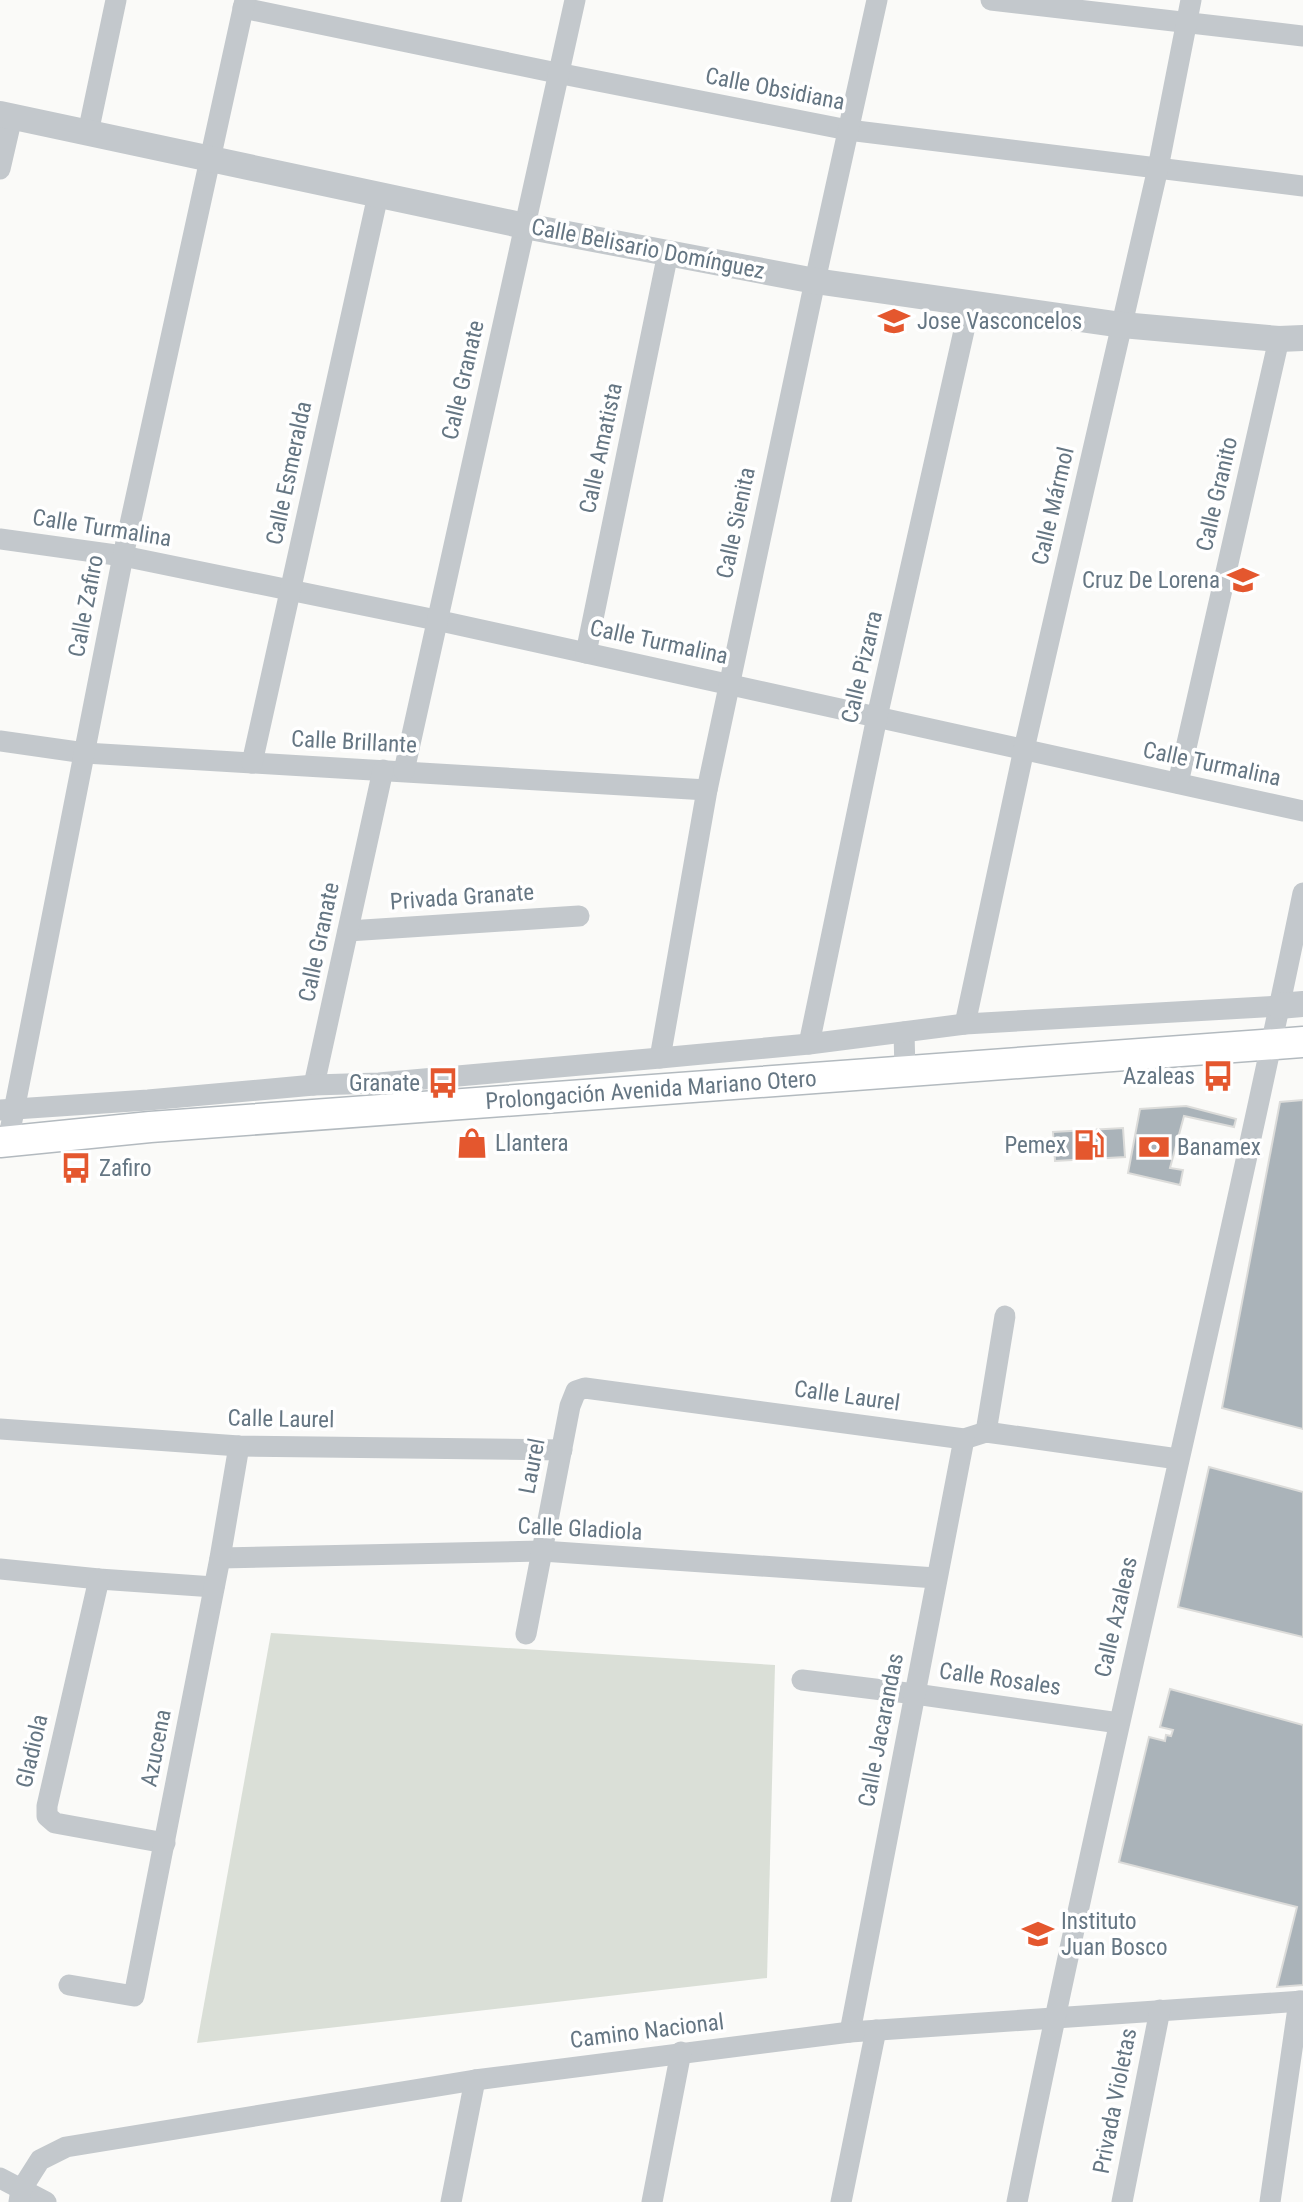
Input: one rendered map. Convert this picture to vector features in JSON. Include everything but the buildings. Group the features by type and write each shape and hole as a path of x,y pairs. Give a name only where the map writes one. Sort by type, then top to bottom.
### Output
{"main road":[{"name":"Prolongación Avenida Mariano Otero","path":"4,1142 150,1127 1303,1042"}],"street":[{"path":"88,133 116,0"},
{"name":"Calle Granate","path":"314,1085 348,931 436,620 575,0"},
{"name":"Calle Sienita","path":"660,1058 706,790 814,281 877,0"},
{"path":"991,0 1303,36"},
{"name":"Calle Mármol","path":"965,1024 1024,749 1158,168 1191,0"},
{"name":"Calle Obsidiana","path":"244,4 557,74 848,130 1303,186"},
{"name":"Calle Zafiro","path":"4,1142 7,1109 85,753 122,556 244,4"},
{"path":"0,169 6,115"},
{"name":"Calle Belisario Domínguez","path":"6,115 525,226 814,281 1122,325 1291,339"},
{"name":"Calle Esmeralda","path":"252,763 378,194"},
{"name":"Calle Amatista","path":"586,653 668,253"},
{"name":"Calle Pizarra","path":"809,1044 877,717 971,304"},
{"name":"Calle Granito","path":"1178,783 1291,339"},
{"name":"Calle Turmalina","path":"0,539 122,556 436,620 1303,811"},
{"name":"Calle Brillante","path":"0,741 85,753 706,790"},
{"name":"Calle Azaleas","path":"1017,2202 1054,2017 1272,1044 1291,1005 1303,893"},
{"name":"Privada Granate","path":"348,931 579,916"},
{"path":"7,1109 314,1085 379,1083 809,1044 965,1024 1291,1005"},
{"path":"904,1031 905,1071"},
{"path":"986,1432 1005,1316"},
{"name":"Calle Laurel","path":"576,1391 595,1388 964,1439 986,1432 1178,1459"},
{"name":"Laurel","path":"526,1634 570,1406 576,1391"},
{"name":"Calle Laurel","path":"0,1429 239,1446 562,1450"},
{"name":"Calle Jacarandas","path":"850,2032 964,1439"},
{"name":"Azucena","path":"69,1985 134,1996 220,1558 239,1446"},
{"name":"Calle Gladiola","path":"220,1558 542,1551 936,1578"},
{"path":"0,1569 214,1587"},
{"name":"Gladiola","path":"99,1579 47,1806 47,1816 55,1823 165,1843"},
{"name":"Calle Rosales","path":"802,1680 1119,1723"},
{"path":"1270,2202 1301,2001"},
{"name":"Camino Nacional","path":"20,2196 40,2160 66,2147 475,2080 850,2032 1301,2001"},
{"name":"Privada Violetas","path":"1122,2202 1160,2010"},
{"path":"841,2202 876,2030"},
{"path":"652,2202 681,2052"},
{"path":"451,2202 475,2080"},
{"path":"0,2178 20,2196 46,2202"}],"shaded area":[{"path":"271,1633 775,1665 767,1978 197,2043"}],"place":[{"name":"Jose Vasconcelos","path":"894,321"},
{"name":"Cruz De Lorena","path":"1243,580"},
{"name":"Azaleas","path":"1218,1076"},
{"name":"Granate","path":"443,1083"},
{"name":"Llantera","path":"472,1143"},
{"name":"Pemex","path":"1089,1145"},
{"name":"Banamex","path":"1154,1147"},
{"name":"Zafiro","path":"76,1168"},
{"name":"Instituto Juan Bosco","path":"1038,1934"}]}
